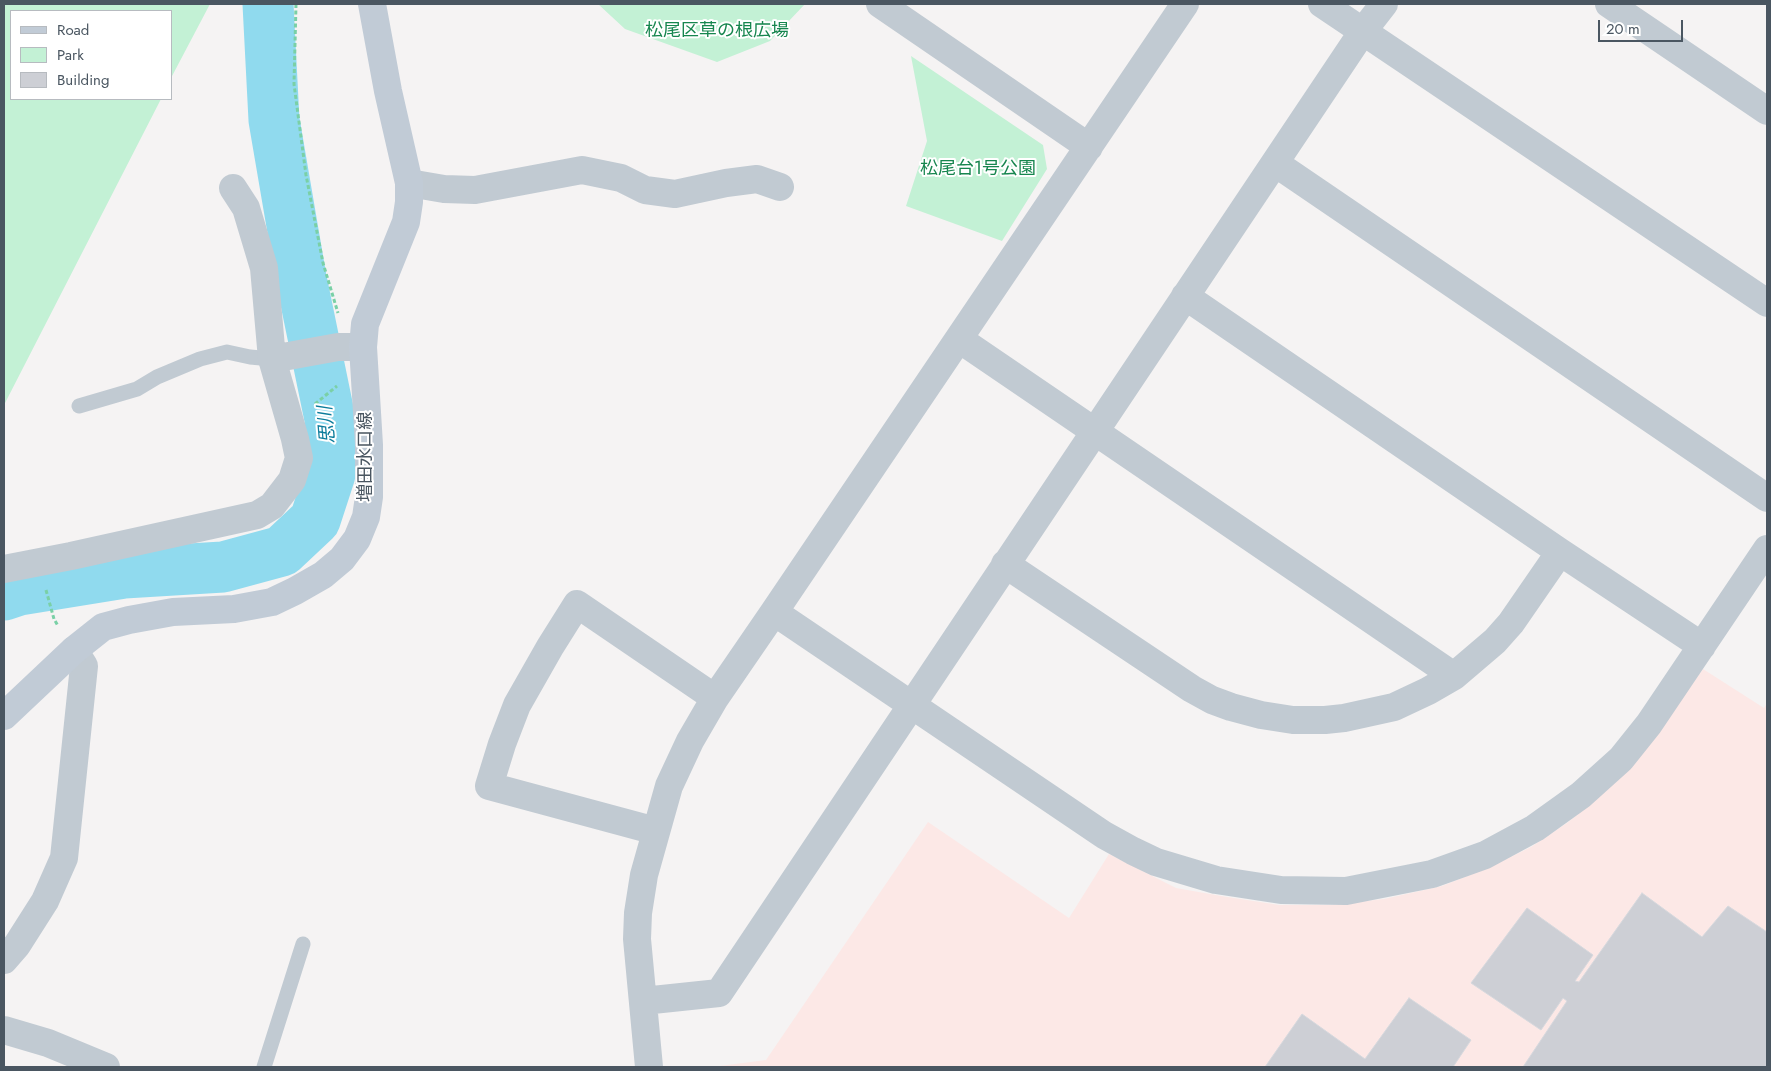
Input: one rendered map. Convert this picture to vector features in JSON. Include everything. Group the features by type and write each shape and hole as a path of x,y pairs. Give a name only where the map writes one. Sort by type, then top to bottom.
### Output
{"main road":[{"name":"増田水口線","path":"4,716 74,650 103,627 173,612 234,609 272,602 323,575 342,559 357,538 366,517 369,497 369,445 348,347 365,324 406,222 409,202 409,183 388,91 372,4"}],"street":[{"path":"880,4 1089,147"},
{"path":"648,1067 637,939 638,913 644,876 669,786 690,741 715,698 1185,4"},
{"path":"1322,4 1767,303"},
{"path":"642,1001 719,993 1363,31 1384,4"},
{"path":"1609,4 1767,111"},
{"path":"1275,163 1767,498"},
{"path":"409,183 444,189 475,190 582,170 621,178 645,190 675,194 726,183 757,179 780,187"},
{"path":"4,569 257,515 272,506 292,480 299,458 279,358 264,268 246,208 232,188"},
{"path":"1186,296 1560,552 1702,646"},
{"path":"959,339 1454,676"},
{"path":"279,358 348,347"},
{"path":"774,612 1104,835 1156,862 1216,880 1240,884 1281,890 1346,891 1410,880 1462,864 1512,841 1555,815 1588,789 1621,759 1649,724 1767,549"},
{"path":"1005,564 1192,689 1212,700 1254,713 1293,720 1325,720 1344,718 1394,707 1454,676 1478,658 1511,623 1560,552"},
{"path":"656,831 489,786 517,705 550,646 577,604 715,698"},
{"path":"4,960 17,945 45,901 64,858 84,666 74,650"},
{"path":"4,1030 48,1043 106,1067"}],"lane":[{"path":"79,406 136,389 191,363 227,352 250,357 279,358"},
{"path":"264,1067 303,944"}],"path":[{"path":"296,4 294,84 304,157 323,263 348,347 344,381 314,404"},
{"path":"45,586 54,619"}],"shaded area":[{"path":"1703,669 1764,708 1767,703 1767,1067 712,1067 766,1060 928,822 1069,918 1109,854 1176,888 1227,897 1279,905 1330,905 1384,899 1442,886 1492,866 1531,847 1567,823 1608,789 1643,753"}],"green space":[{"path":"4,4 210,4 172,76 172,10 10,10 10,100 160,100 4,405"},
{"name":"松尾区草の根広場","path":"598,4 805,4 770,41 717,62 625,29"},
{"name":"松尾台1号公園","path":"911,56 1043,145 1047,169 1002,241 906,206 927,141"}],"building":[{"path":"1642,893 1702,937 1728,906 1767,932 1767,1067 1523,1067 1567,1001 1563,998 1541,1030 1471,983 1527,908 1593,955 1575,981 1579,982"},
{"path":"1409,998 1471,1040 1453,1067 1265,1067 1302,1014 1365,1059"}],"waterway":[{"name":"思川","path":"4,595 19,590 124,573 223,567 282,551 315,520 330,474 330,419 301,278 274,120 268,4"}]}
